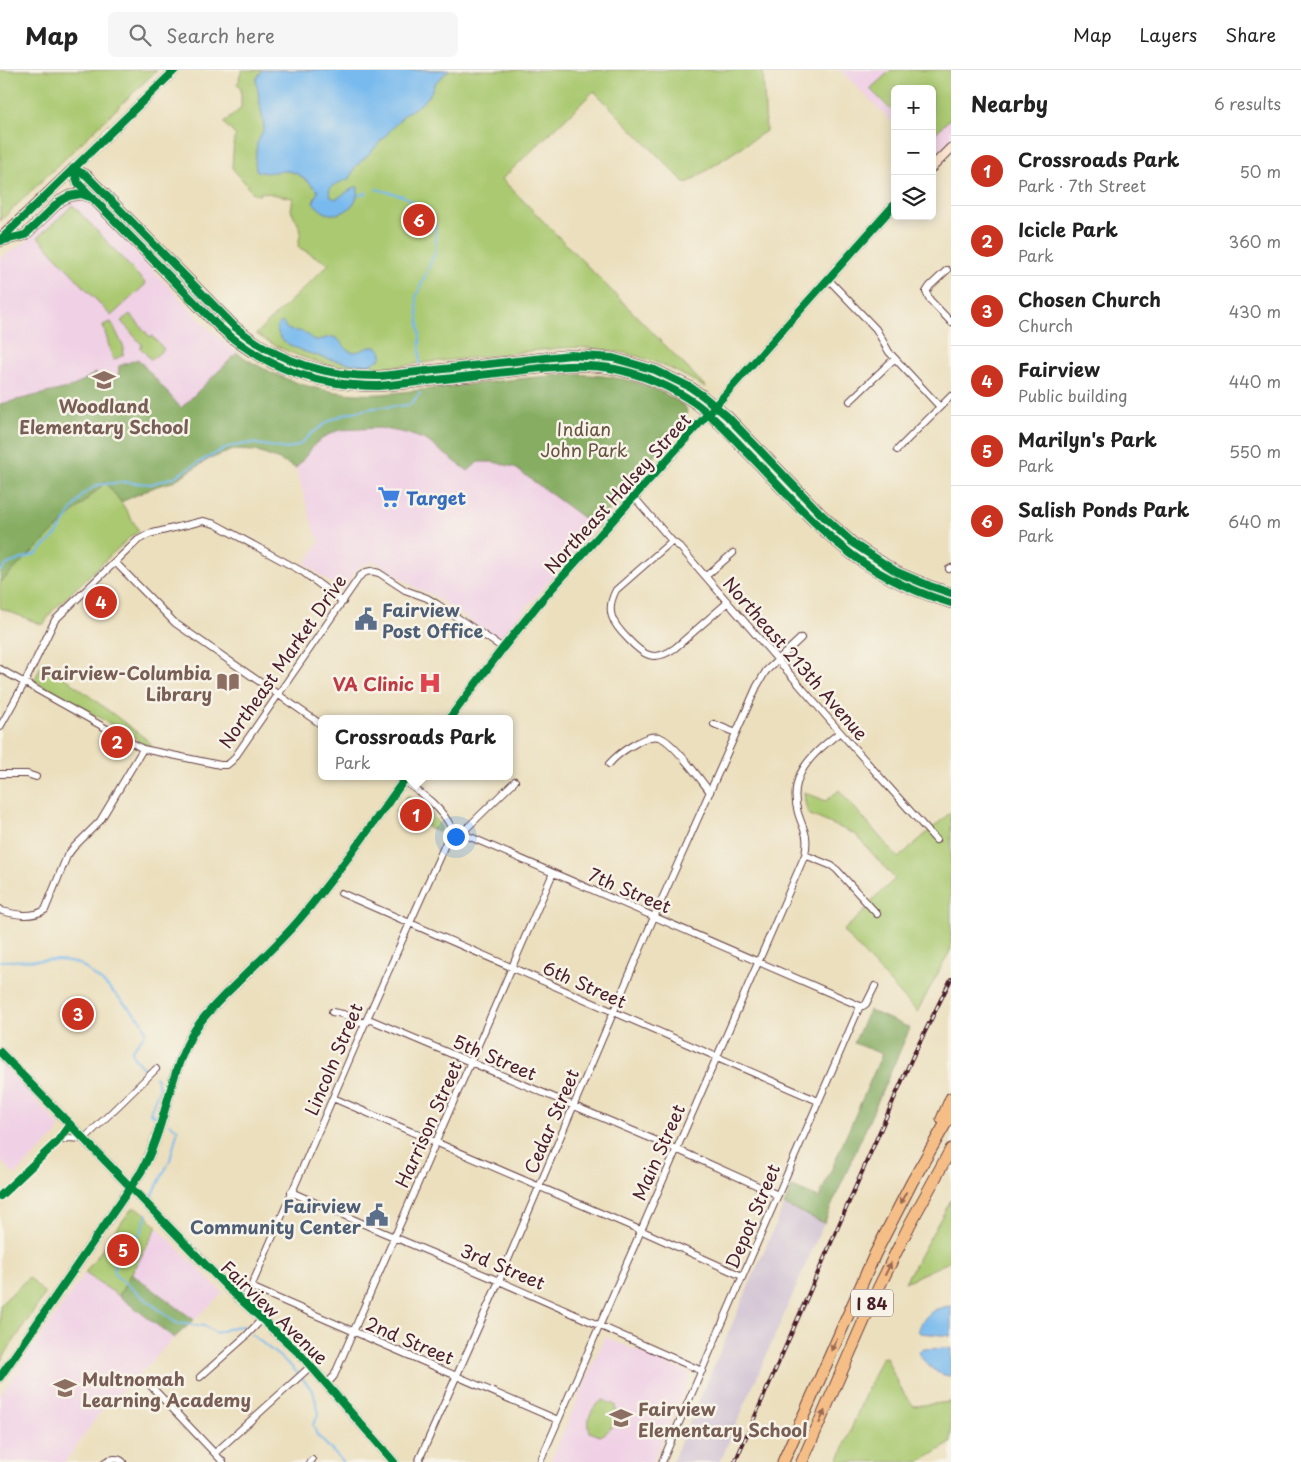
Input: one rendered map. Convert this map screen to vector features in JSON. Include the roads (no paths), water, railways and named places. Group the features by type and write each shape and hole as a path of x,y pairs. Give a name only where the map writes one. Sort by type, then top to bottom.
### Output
{"highway":[{"path":"926,1156 951,1098"},
{"name":"I 84","path":"783,1462 859,1289 892,1220 951,1114"},
{"name":"I 84","path":"802,1462 877,1291 914,1216 951,1149"}],"main road":[{"path":"0,240 175,70"},
{"path":"936,163 951,148"},
{"path":"73,169 78,183 226,333 260,357 294,373 341,385 378,386 563,366 597,366 627,372 661,383 690,400 727,416 821,514 854,544 897,572 951,593"},
{"path":"73,169 86,175 235,327 265,348 294,362 332,373 373,376 563,356 603,357 655,370 690,387 703,396 720,424 813,521 850,553 868,566 899,583 951,603"},
{"path":"0,240 25,234 60,201 68,196 81,194 93,198"},
{"name":"Northeast Halsey Street","path":"453,715 502,648 540,602 891,208"},
{"path":"0,1377 141,1172 152,1150 179,1061 198,1026 213,1006 313,903 402,780"},
{"name":"Fairview Avenue","path":"0,1052 241,1301 262,1319 308,1368 327,1384 394,1462"}],"street":[{"path":"947,270 926,292 930,300 951,322"},
{"path":"828,279 876,329 894,359 940,407"},
{"path":"850,401 894,359"},
{"path":"897,450 951,396"},
{"name":"Northeast 213th Avenue","path":"634,497 706,576 936,840"},
{"path":"0,727 25,682 55,620 138,540 149,534 203,521 215,524 303,572 343,602"},
{"path":"672,540 616,590 612,598 611,614 613,621 624,636 644,654 661,656 675,648 728,602"},
{"path":"706,576 733,553"},
{"path":"116,562 175,623 318,722"},
{"name":"Northeast Market Drive","path":"143,749 227,765 233,760 360,576 371,570 379,572 405,590 427,598 502,648"},
{"name":"Cedar Street","path":"418,1462 499,1280 654,917 757,686 766,670 801,638"},
{"path":"0,669 143,749 100,822 67,856 45,910 39,914 20,916 0,909"},
{"path":"714,724 736,733"},
{"path":"840,732 809,759 798,778 796,801 799,816 805,830 807,846 805,855 837,870 877,914"},
{"path":"609,764 618,754 641,740 648,737 660,737 673,747 710,792"},
{"path":"0,773 27,774 36,777"},
{"path":"405,780 436,805 452,829"},
{"path":"463,834 515,781"},
{"name":"7th Street","path":"452,829 860,1006"},
{"name":"Lincoln Street","path":"241,1301 251,1287 366,1021 452,829"},
{"name":"Main Street","path":"540,1462 805,855"},
{"name":"Harrison Street","path":"327,1384 334,1376 354,1331 553,873"},
{"name":"6th Street","path":"340,893 818,1101"},
{"name":"Depot Street","path":"662,1462 860,1006 866,1004 874,986"},
{"name":"5th Street","path":"332,1012 343,1014 358,1022 371,1020 671,1149 676,1149 778,1195"},
{"path":"57,1142 68,1138 84,1139 156,1069"},
{"path":"333,1098 742,1276"},
{"path":"0,1196 57,1142 70,1124"},
{"name":"3rd Street","path":"292,1192 382,1232 499,1280 702,1371"},
{"name":"2nd Street","path":"251,1287 558,1420"},
{"path":"200,1377 251,1332 262,1319"},
{"path":"215,1453 308,1368"},
{"path":"148,1383 223,1462"},
{"path":"105,1462 114,1459 123,1462"}],"water":[{"path":"262,70 449,70 436,82 429,96 421,104 405,114 355,167 350,178 332,186 329,191 331,197 336,199 355,187 358,187 358,193 349,209 338,214 332,214 324,212 313,203 318,191 299,175 287,171 264,173 256,170 257,144 264,128 256,80"},
{"path":"282,322 286,328 302,332 314,340 336,338 346,349 352,352 377,347 382,353 380,359 365,365 357,364 320,357 295,348 280,337 277,326"},
{"path":"951,1306 951,1336 920,1333 918,1331 923,1320 930,1313 940,1308"},
{"path":"951,1348 951,1376 941,1374 932,1368 918,1352 923,1349"}],"waterway":[{"path":"376,189 403,196 422,207 435,224 436,250 416,297 420,334 420,364"},
{"path":"359,195 367,193"},
{"path":"0,571 8,564 36,554 56,535 83,494 97,485 124,482 151,484 174,477 228,447 251,443 287,449 299,445 331,420 348,413 373,408 410,405 420,393"},
{"path":"0,961 60,960 80,964 105,984 142,1021 146,1031 132,1050 134,1058 146,1071"},
{"path":"155,1077 159,1088 150,1113 156,1116"},
{"path":"152,1196 170,1160 178,1129 169,1124"},
{"path":"147,1214 141,1232 114,1263 115,1275 176,1323 204,1326 216,1333 233,1327 243,1326 248,1330"},
{"path":"251,1334 290,1365 299,1375"},
{"path":"302,1378 313,1391 319,1413 313,1425 317,1435 343,1462"}],"railway":[{"path":"735,1462 912,1058 951,979"}],"place":[{"name":"Salish Ponds Park","path":"419,220"},
{"name":"Woodland Elementary School","path":"104,380"},
{"name":"Target","path":"389,497"},
{"name":"Fairview","path":"101,602"},
{"name":"Fairview Post Office","path":"366,619"},
{"name":"Fairview-Columbia Library","path":"228,682"},
{"name":"VA Clinic","path":"430,683"},
{"name":"Icicle Park","path":"117,742"},
{"name":"Crossroads Park","path":"416,815"},
{"name":"Chosen Church","path":"78,1014"},
{"name":"Fairview Community Center","path":"377,1215"},
{"name":"Marilyn's Park","path":"123,1250"},
{"name":"Multnomah Learning Academy","path":"65,1388"},
{"name":"Fairview Elementary School","path":"621,1418"}],"park label":[{"name":"Indian John Park","path":"584,438"}]}
